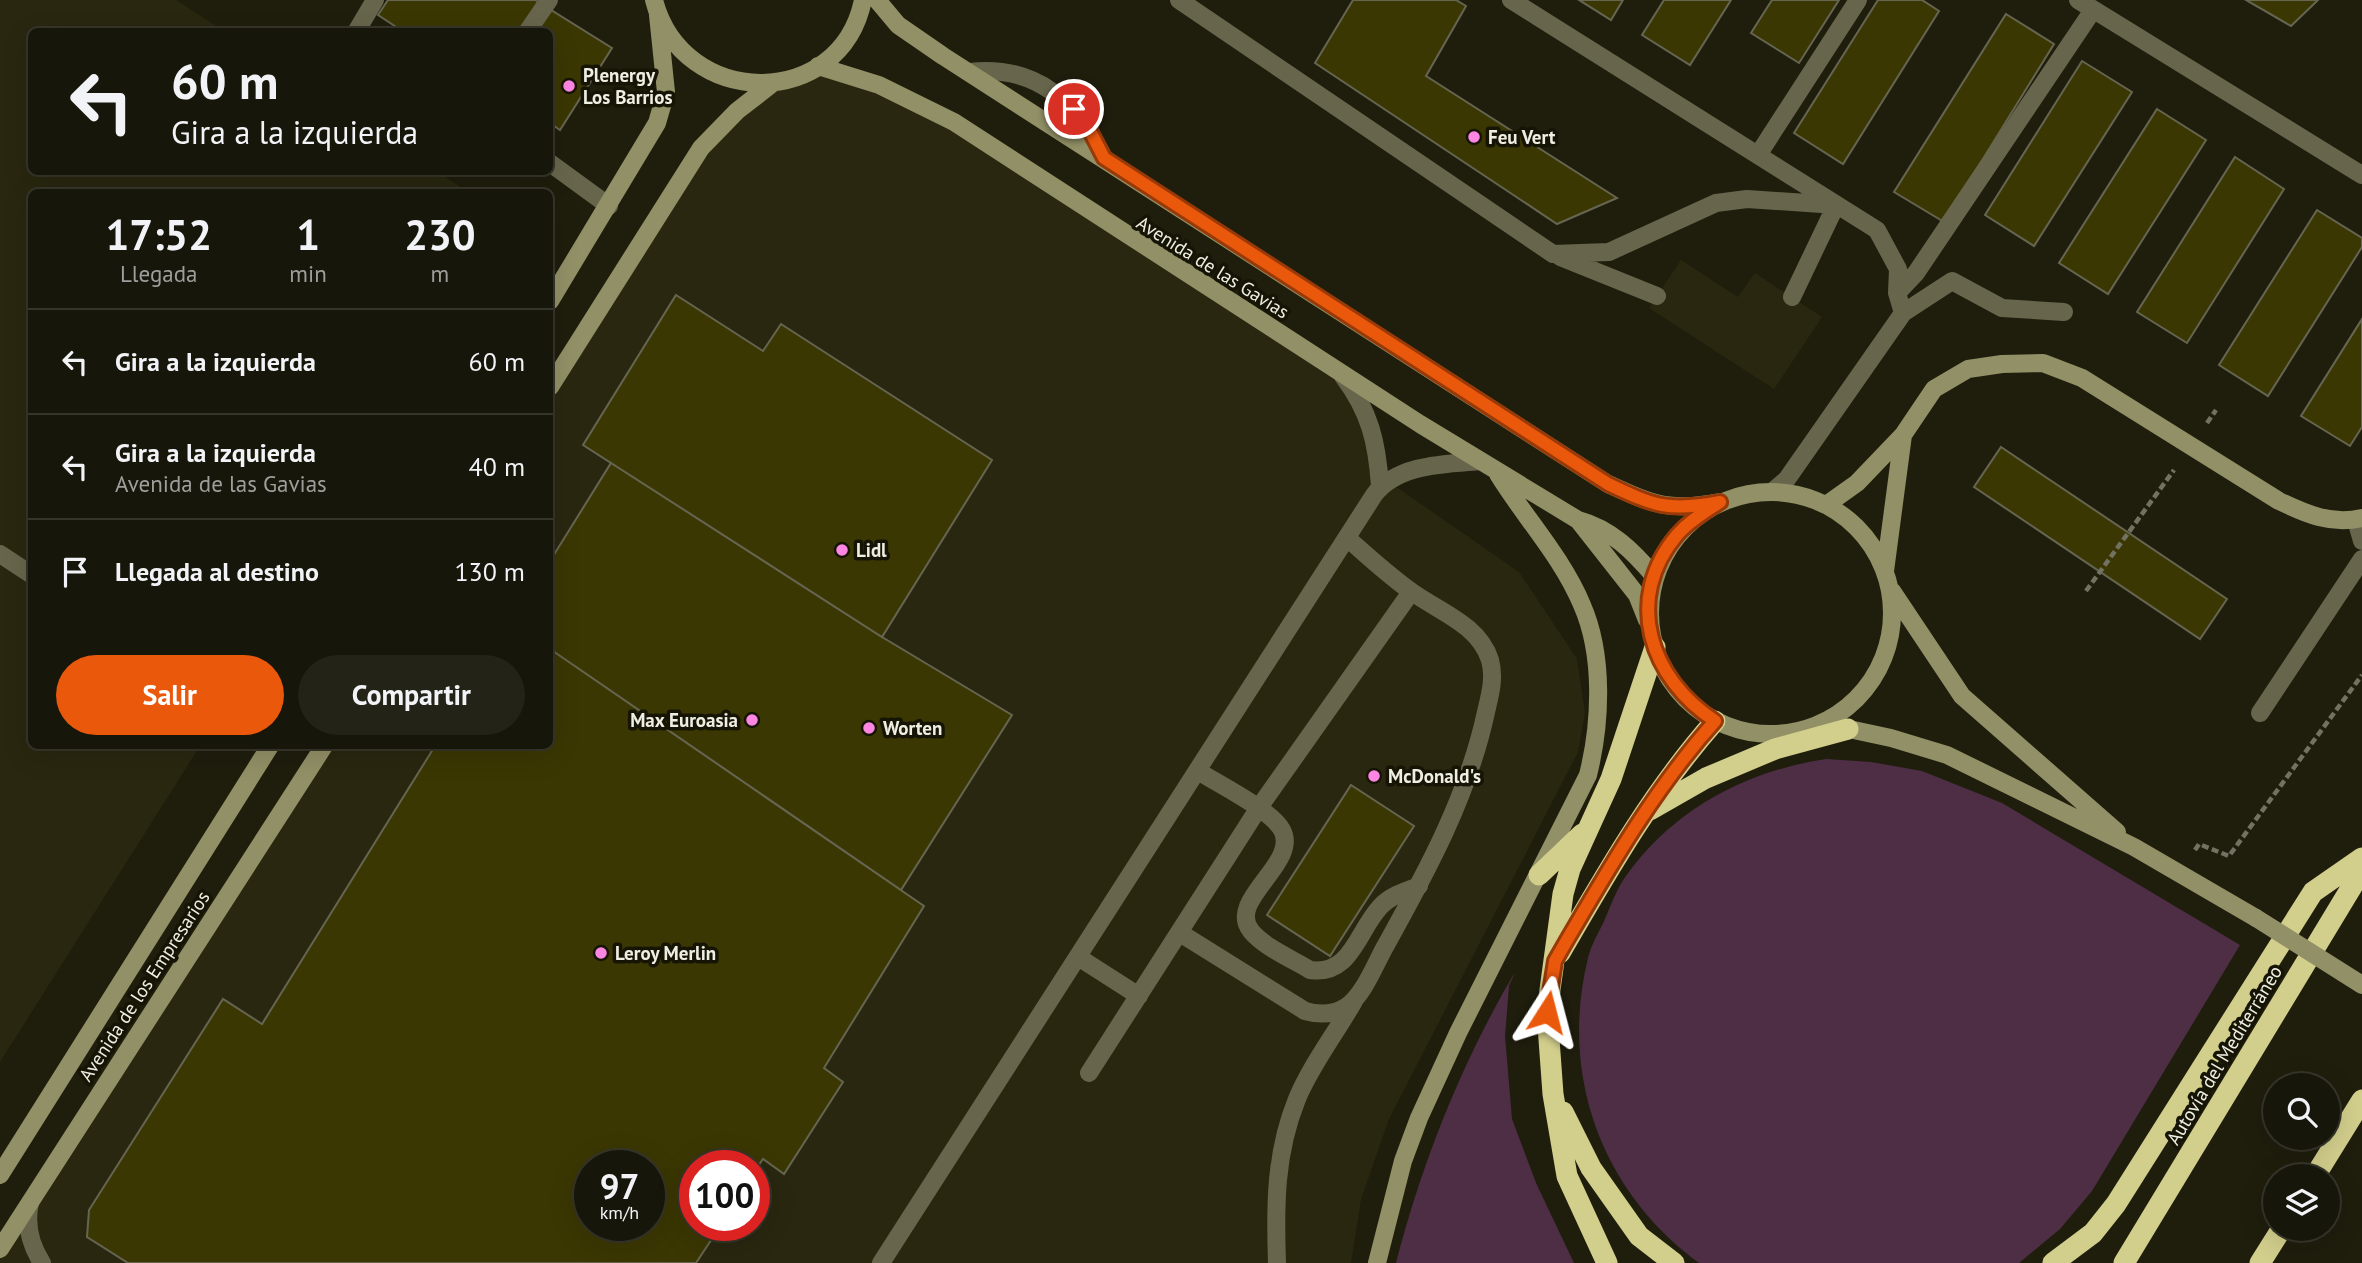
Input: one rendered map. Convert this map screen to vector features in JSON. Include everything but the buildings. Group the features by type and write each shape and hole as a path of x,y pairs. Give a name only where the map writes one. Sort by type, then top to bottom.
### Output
{"highway":[{"path":"1607,1263 1567,1176 1553,1094 1547,1012 1563,894 1570,869 1611,779 1652,637"},
{"path":"1555,961 1642,815 1680,762 1715,721"},
{"path":"1642,815 1706,778 1775,749 1848,729"},
{"path":"1539,875 1592,821"},
{"path":"2053,1263 2093,1233 2116,1205 2313,892 2362,858"},
{"name":"Autovía del Mediterráneo","path":"2124,1263 2362,870"},
{"path":"1553,1094 1591,1168 1639,1236 1674,1263"},
{"path":"2322,1164 2362,1100"},
{"path":"2260,1263 2274,1241"}],"street":[{"path":"358,28 375,0"},
{"path":"530,28 549,0"},
{"path":"553,382 701,148 737,111 773,83 818,66 837,51 851,31 863,0"},
{"name":"Avenida de las Gavias","path":"877,0 898,25 1608,484 1653,505 1687,509 1720,502"},
{"path":"1179,0 1553,254 1657,296"},
{"path":"1511,0 1877,230 1898,269 1897,293 1903,313"},
{"path":"1758,155 1858,0"},
{"path":"2078,0 2362,175"},
{"path":"656,7 669,37 684,55 704,69 726,80 773,83"},
{"path":"553,296 657,123 666,92 656,7"},
{"path":"1897,293 1916,273 2094,10"},
{"name":"Avenida de las Gavias","path":"818,66 878,85 954,122 1480,461 1578,520 1597,525 1626,545 1655,577"},
{"name":"Avenida de las Gavias","path":"970,72 992,69 1024,77 1048,87 1074,109 1089,129 1104,158"},
{"path":"553,165 609,206"},
{"path":"1553,254 1609,252 1716,203 1747,199 1836,205"},
{"path":"1792,298 1836,205"},
{"path":"1773,491 1787,480 1903,313 1952,281 2002,308 2064,312"},
{"path":"1826,505 1857,482 1903,435 1934,389 1968,369 2001,364 2043,363 2082,378 2279,502 2309,515 2333,521 2359,519 2362,541"},
{"path":"1341,373 1358,396 1376,439 1380,486"},
{"path":"1903,435 1887,580 1892,615 1889,642 1879,667 1864,690 1844,709 1821,723 1795,732 1768,734 1741,730 1715,721 1693,706 1674,687 1660,663 1652,637 1649,610 1655,577 1662,558 1677,535 1697,516 1720,502 1746,494 1773,491 1800,495 1826,505 1849,519 1867,539 1887,580 1962,696 2134,847"},
{"path":"881,1263 1380,486 1420,467 1480,461"},
{"path":"1377,1263 1403,1161 1419,1118 1458,1033 1588,775 1594,750 1597,688 1583,606 1543,537 1496,471"},
{"name":"Avenida de las Gavias","path":"1578,520 1637,596 1652,637"},
{"path":"1277,1263 1274,1196 1282,1148 1298,1097 1419,886 1454,815 1480,740 1493,672 1484,643 1468,628 1411,592 1347,538"},
{"path":"0,554 28,572"},
{"path":"2260,713 2362,559"},
{"path":"1089,1073 1258,809 1411,592"},
{"path":"1821,723 1891,738 1947,755 2134,847 2256,918 2362,985"},
{"name":"Avenida de los Empresarios","path":"0,1175 268,749"},
{"name":"Avenida de los Empresarios","path":"0,1249 322,749"},
{"path":"1592,821 1598,771 1594,750"},
{"path":"1198,771 1277,823 1285,837 1285,845 1250,902 1248,926 1253,933 1310,970 1321,971 1343,963 1380,907 1398,894 1419,886"},
{"path":"1180,933 1305,1011 1332,1013 1356,998"},
{"path":"1078,957 1139,996"},
{"path":"30,1203 29,1230 33,1250 41,1263"}],"path":[{"path":"2087,591 2216,410"},
{"path":"2229,856 2362,675"}],"shaded area":[{"path":"0,0 176,0 219,28 28,28 28,175 442,175 464,189 28,189 28,749 198,749 0,1062"},
{"path":"818,66 914,103 1341,373 1379,475 1519,572 1577,659 1585,713 1578,752 1389,1119 1361,1199 1351,1263 0,1263 0,1249 322,749 553,749 553,382 633,253 737,111"},
{"path":"1681,260 1738,297 1755,273 1822,317 1774,389 1649,308"},
{"path":"1826,759 1871,762 1922,771 2002,803 2240,945 2092,1191 2060,1229 2019,1263 1699,1263 1665,1234 1637,1202 1614,1166 1596,1128 1585,1088 1579,1045 1580,1002 1589,953 1623,881 1645,852 1666,831 1714,797 1768,773"},
{"path":"1515,972 1509,986 1505,1036 1512,1119 1536,1183 1574,1263 1396,1263 1418,1188 1445,1113 1478,1041"}],"place":[{"name":"Plenergy Los Barrios","path":"569,86"},
{"name":"Feu Vert","path":"1474,137"},
{"name":"Lidl","path":"842,550"},
{"name":"Max Euroasia","path":"752,720"},
{"name":"Worten","path":"869,728"},
{"name":"McDonald's","path":"1374,776"},
{"name":"Leroy Merlin","path":"601,953"}],"route":[{"path":"1074,109 1089,129 1104,158 1608,484 1653,505 1687,509 1720,502 1697,516 1677,535 1662,558 1653,583 1649,610 1650,627 1660,663 1674,687 1693,706 1715,721 1680,762 1616,855 1555,961 1547,1012"}]}
